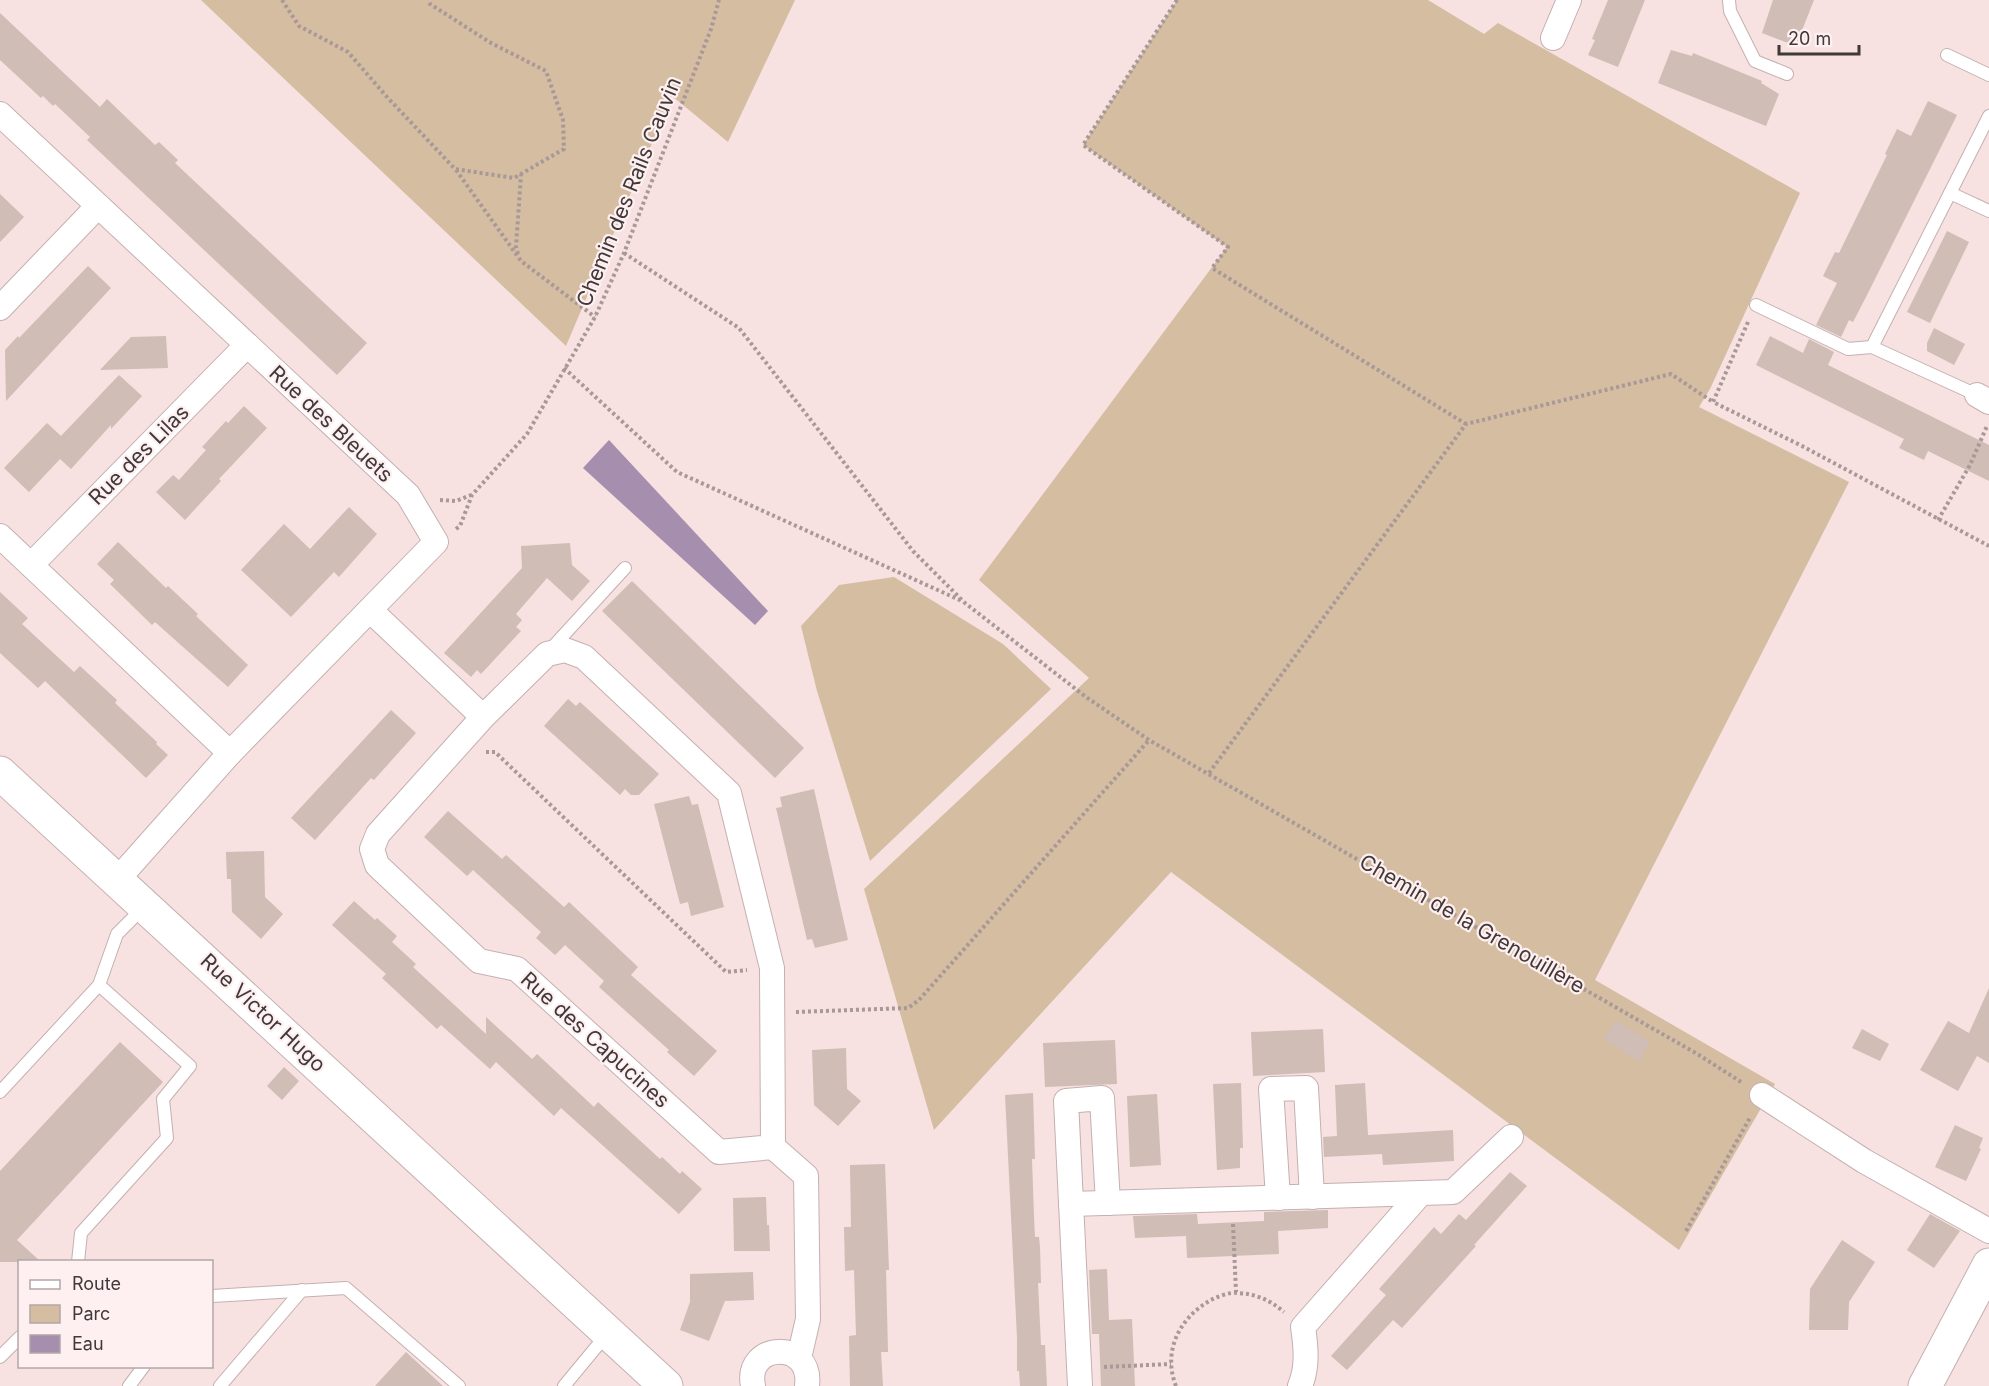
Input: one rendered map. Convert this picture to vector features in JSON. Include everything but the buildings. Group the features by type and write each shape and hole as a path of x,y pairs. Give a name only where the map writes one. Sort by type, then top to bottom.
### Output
{"street":[{"path":"1553,38 1569,0"},
{"name":"Rue des Bleuets","path":"0,114 408,495 436,542"},
{"path":"0,308 98,206"},
{"name":"Rue des Lilas","path":"31,565 248,345"},
{"path":"0,536 231,753"},
{"path":"118,879 231,753 436,542"},
{"path":"370,610 483,717"},
{"path":"547,654 565,650 584,657 729,793 772,968 773,1147 806,1176 808,1319 799,1358"},
{"name":"Rue des Capucines","path":"547,654 483,717 378,834 372,849 377,865 479,961 517,969 719,1152 773,1147"},
{"name":"Rue Victor Hugo","path":"0,773 118,879 666,1386"},
{"path":"1278,1198 1271,1089 1306,1088 1312,1197"},
{"path":"1762,1095 1864,1161 1989,1231"},
{"path":"1080,1377 1066,1101 1102,1098 1108,1203"},
{"path":"1071,1204 1453,1192 1511,1137"},
{"path":"1300,1386 1304,1376 1306,1345 1302,1327 1421,1193"},
{"path":"1925,1386 1989,1265"},
{"path":"753,1386 753,1371 764,1356 782,1351 799,1358 805,1366 808,1375 807,1386"}],"lane":[{"path":"1729,0 1730,10 1755,61 1787,74"},
{"path":"1947,55 1989,75"},
{"path":"1872,347 1989,116"},
{"path":"1950,193 1989,211"},
{"path":"1756,304 1848,349 1872,347 1983,399"},
{"path":"547,654 625,568"},
{"path":"0,1092 99,985 117,934 146,906"},
{"path":"78,1260 81,1233 167,1138 163,1099 190,1066 99,985"},
{"path":"213,1296 346,1288 459,1386"},
{"path":"220,1386 302,1290"},
{"path":"564,1386 608,1333"},
{"path":"0,1357 18,1339"},
{"path":"129,1386 142,1368"}],"path":[{"path":"282,0 299,26 348,52 455,169 521,261 595,317"},
{"path":"428,0 430,4 491,43 546,71 563,120 564,149 514,178 455,169"},
{"name":"Chemin des Rails Cauvin","path":"436,542 460,526 472,495 527,434 595,317 624,254 711,29 719,0"},
{"path":"1176,0 1083,146 1228,247 1212,268 1466,424"},
{"path":"521,174 516,247 521,261"},
{"path":"624,254 739,328 913,551 965,603"},
{"path":"1713,402 1756,304"},
{"path":"564,368 677,472 965,603"},
{"path":"1209,773 1466,424 1671,374 1713,402 1802,446 1989,546"},
{"path":"1938,520 1970,465 1989,422"},
{"name":"Chemin de la Grenouillère","path":"965,603 1086,697 1149,740 1699,1055 1762,1095"},
{"path":"772,1013 909,1008 919,1000 1149,740"},
{"path":"460,742 471,753 495,752 726,972 772,968"},
{"path":"1686,1231 1762,1095"},
{"path":"1232,1199 1236,1292"},
{"path":"1176,1386 1171,1364 1173,1344 1188,1316 1218,1296 1236,1292 1258,1296 1272,1302 1302,1327"},
{"path":"1080,1377 1171,1364"}],"green space":[{"path":"201,0 795,0 728,142 672,96 566,346"},
{"path":"1177,0 1428,0 1484,34 1498,23 1800,193 1710,389 1699,407 1849,482 1595,980 1775,1084 1679,1250 1171,872 934,1130 864,889 1089,678 979,580 1227,247 1083,145"},
{"path":"894,577 1003,644 1051,689 870,861 817,691 801,626 839,585"}],"water":[{"path":"609,440 768,611 755,625 583,468"}]}
